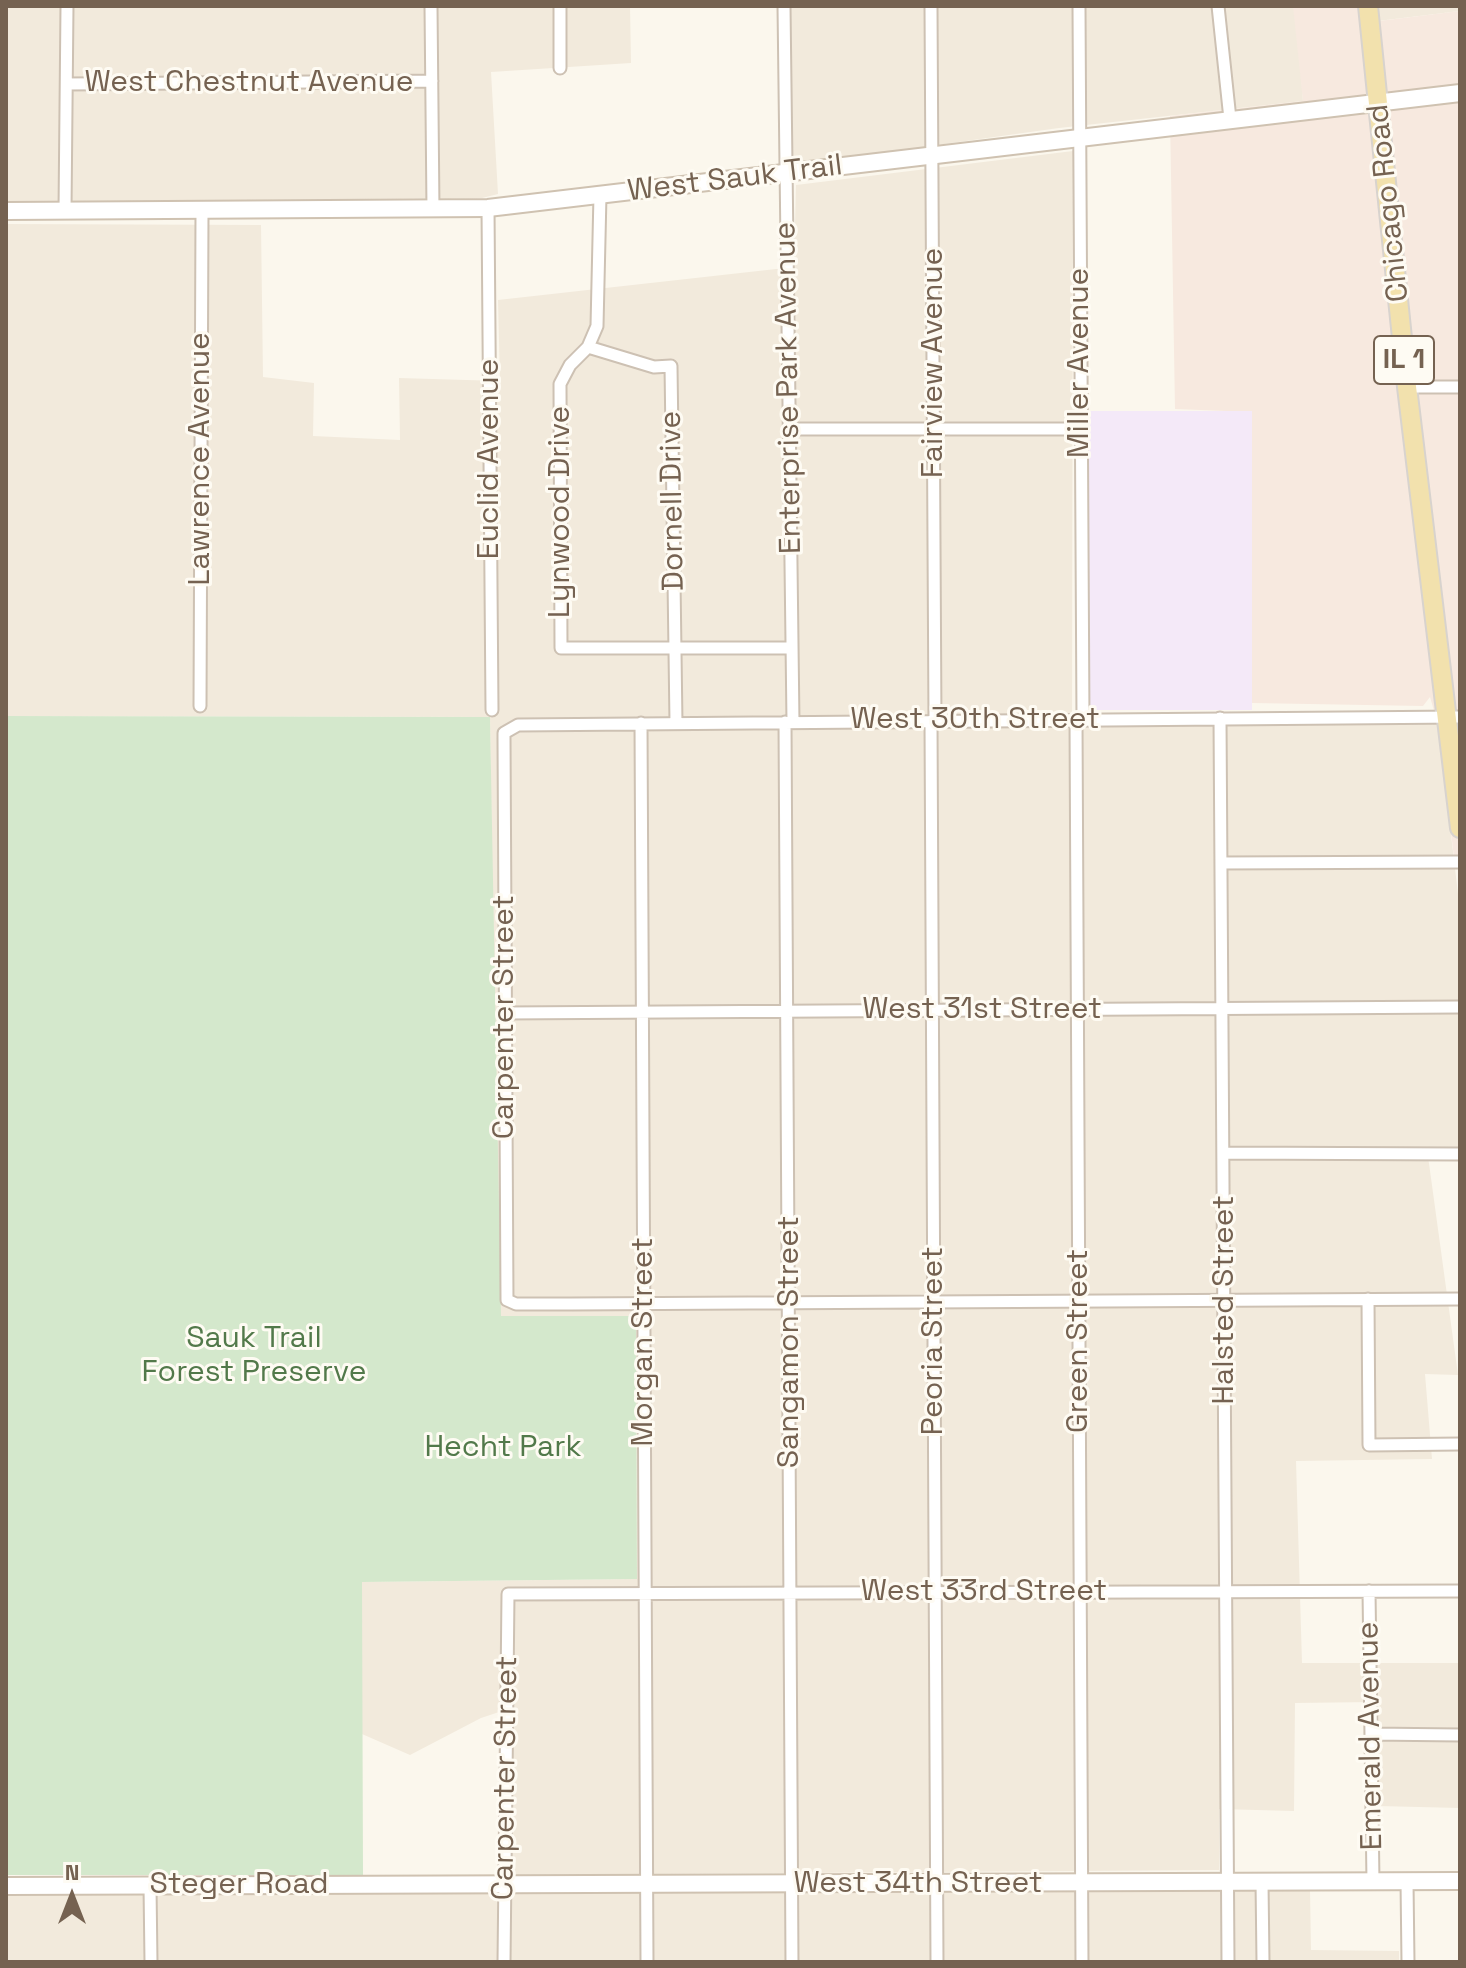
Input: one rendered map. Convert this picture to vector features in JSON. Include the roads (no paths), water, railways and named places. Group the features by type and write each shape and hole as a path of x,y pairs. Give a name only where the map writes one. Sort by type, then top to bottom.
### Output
{"main road":[{"name":"Chicago Road","path":"1368,6 1407,387 1454,717 1460,828"},
{"name":"West Sauk Trail","path":"6,211 488,208 1460,93"},
{"name":"West 34th Street","path":"376,1885 1460,1881"},
{"name":"Steger Road","path":"6,1886 376,1885"}],"street":[{"path":"65,210 67,6"},
{"path":"431,6 433,210"},
{"path":"560,6 560,68"},
{"name":"Enterprise Park Avenue","path":"784,6 792,648 789,722"},
{"name":"Fairview Avenue","path":"931,6 935,429 933,721"},
{"name":"Miller Avenue","path":"1079,6 1080,720"},
{"path":"1218,6 1230,119"},
{"name":"West Chestnut Avenue","path":"67,84 432,81"},
{"name":"Lynwood Drive","path":"600,195 600,301 597,326 588,347 570,365 560,384 561,648 675,648"},
{"name":"Euclid Avenue","path":"488,208 492,710"},
{"name":"Lawrence Avenue","path":"200,706 202,212"},
{"name":"Dornell Drive","path":"588,347 654,367 671,366 676,723"},
{"path":"1407,387 1460,387"},
{"path":"790,429 1080,429"},
{"path":"675,648 792,648"},
{"name":"West 30th Street","path":"504,733 518,725 1454,717"},
{"name":"Halsted Street","path":"1220,718 1228,1962"},
{"name":"Green Street","path":"1080,720 1076,1010 1082,1962"},
{"name":"Peoria Street","path":"933,721 931,1010 937,1962"},
{"name":"Sangamon Street","path":"789,722 787,1011 791,1303 792,1962"},
{"name":"Morgan Street","path":"641,723 647,1962"},
{"name":"Carpenter Street","path":"504,733 507,1300 516,1304 644,1304"},
{"path":"1221,863 1460,862"},
{"name":"West 31st Street","path":"505,1013 1460,1007"},
{"path":"1224,1153 1460,1154"},
{"path":"1368,1299 1369,1445 1460,1444"},
{"path":"644,1304 1460,1299"},
{"name":"Emerald Avenue","path":"1369,1591 1373,1882"},
{"name":"West 33rd Street","path":"508,1594 1460,1591"},
{"name":"Carpenter Street","path":"504,1962 508,1594"},
{"path":"1371,1734 1460,1735"},
{"path":"1262,1882 1263,1962"},
{"name":"Emerald Avenue","path":"1407,1882 1408,1962"},
{"path":"150,1886 151,1962"}],"park label":[{"name":"Sauk Trail Forest Preserve","path":"254,1356"},
{"name":"Hecht Park","path":"503,1448"}]}
